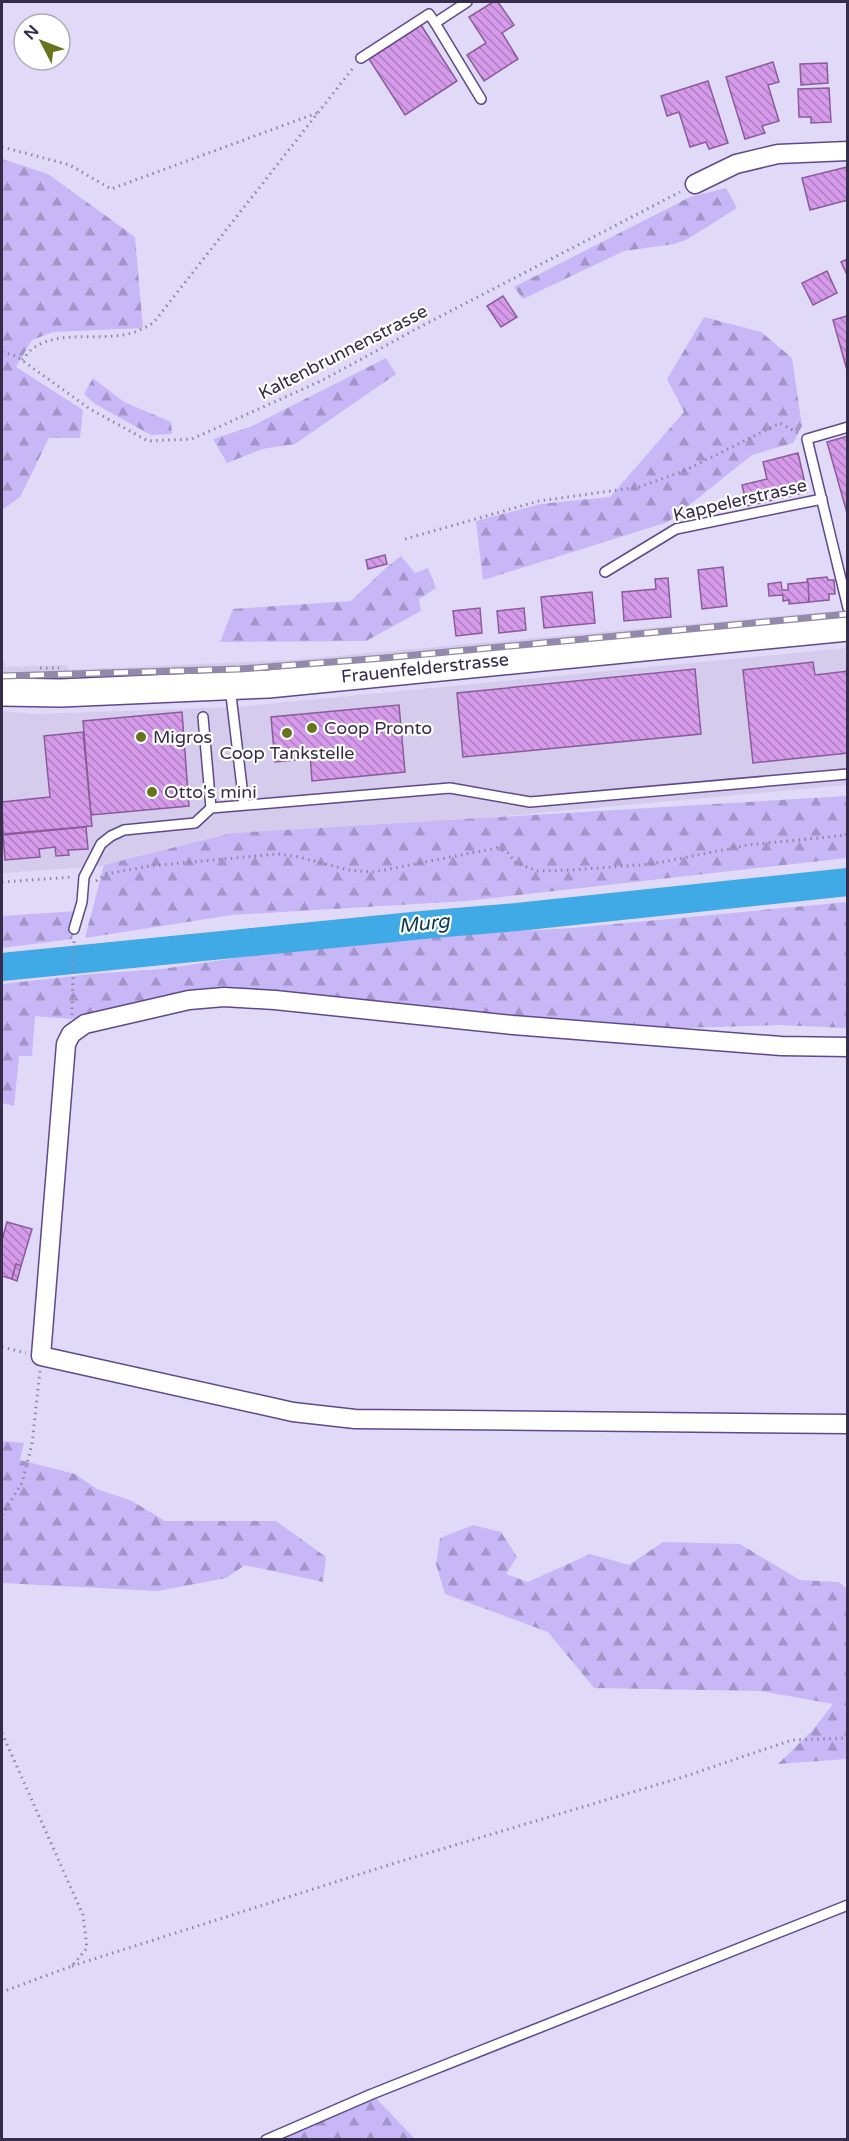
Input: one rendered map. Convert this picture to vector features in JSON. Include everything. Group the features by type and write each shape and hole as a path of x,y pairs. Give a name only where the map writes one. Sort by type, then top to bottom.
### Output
{"main road":[{"name":"Frauenfelderstrasse","path":"2,692 60,693 230,686 354,676 442,665 848,627"}],"street":[{"path":"695,184 736,164 777,154 848,151"},
{"path":"848,1047 781,1046 513,1025 275,1000 224,998 189,1000 85,1024 71,1034 60,1061 41,1356 293,1412 355,1419 848,1424"}],"lane":[{"path":"435,23 466,2"},
{"path":"362,58 429,14 481,99"},
{"path":"848,427 807,439 848,608"},
{"name":"Kappelerstrasse","path":"605,572 676,529 822,499"},
{"path":"230,686 244,804"},
{"path":"203,717 212,808"},
{"path":"74,929 82,902 84,877 97,850 111,836 124,830 195,823 212,808 450,788 530,802 848,774"},
{"path":"266,2139 372,2094 848,1905"}],"path":[{"path":"22,360 34,347 54,339 121,337 141,332 154,322 362,58"},
{"path":"2,147 70,165 111,189 319,112"},
{"name":"Kaltenbrunnenstrasse","path":"2,352 16,356 90,409 148,441 192,439 323,380 695,184"},
{"path":"405,539 539,501 639,488 686,470 780,423 807,439"},
{"path":"40,669 59,668"},
{"path":"82,902 95,882 106,874 210,859 278,854 299,857 325,866 374,872 497,848 508,853 516,863 538,870 572,870 652,864 748,845 848,835"},
{"path":"2,882 84,877"},
{"path":"72,989 74,929"},
{"path":"2,1347 41,1356 33,1444 22,1483 2,1515"},
{"path":"2,1733 83,1915 87,1948 72,1966"},
{"path":"2,1992 72,1966 395,1863 683,1777 792,1740 848,1738"}],"shaded area":[{"path":"847,610 847,619 241,674 2,682 2,663 5,662 5,667 67,665 68,670 292,660"},
{"path":"847,648 847,785 493,817 232,833 103,866 2,873 2,711 35,714 237,707"}],"green space":[{"path":"2,159 48,174 135,237 143,328 53,332 32,340 16,367 83,410 80,438 49,438 20,497 2,510"},
{"path":"726,188 737,208 686,240 674,244 624,251 523,299 514,287 690,197"},
{"path":"704,317 761,332 792,358 802,426 793,443 752,455 668,522 483,580 476,521 541,504 610,497 684,412 667,379"},
{"path":"386,358 396,374 295,444 262,449 227,463 213,439 250,427"},
{"path":"93,378 124,402 171,422 172,434 151,435 95,404 84,394"},
{"path":"401,556 415,573 428,568 436,588 419,599 421,611 366,641 220,642 233,609 351,601"},
{"path":"847,796 847,858 466,901 232,915 85,938 104,865 232,833"},
{"path":"847,902 847,1028 779,1025 610,1030 270,994 70,1019 35,1016 32,1056 19,1056 14,1106 2,1103 2,984 162,969 283,951 462,934 573,928"},
{"path":"77,911 72,939 2,948 2,916"},
{"path":"2,1441 24,1443 20,1460 75,1474 97,1489 132,1501 165,1521 276,1521 326,1557 323,1582 245,1565 226,1578 158,1591 2,1583"},
{"path":"473,1525 501,1532 517,1557 506,1574 528,1582 590,1554 629,1565 663,1542 740,1544 800,1580 839,1582 847,1589 847,1759 778,1764 812,1731 833,1704 760,1691 594,1688 548,1632 445,1594 436,1564 440,1538"},
{"path":"372,2094 415,2139 266,2140"}],"building":[{"path":"493,2 498,2 514,25 502,33 518,59 484,81 467,55 486,43 469,17"},
{"path":"421,25 457,81 405,115 369,59"},
{"path":"773,62 779,82 768,85 779,121 762,126 765,133 745,139 726,77"},
{"path":"827,63 828,83 801,85 800,64"},
{"path":"708,81 728,143 709,149 706,142 690,147 679,112 667,116 661,96"},
{"path":"829,88 831,122 811,123 811,117 799,117 798,89"},
{"path":"847,167 848,200 810,210 802,178"},
{"path":"848,259 848,277 841,262"},
{"path":"827,271 837,293 813,305 802,283"},
{"path":"503,296 517,317 501,327 487,306"},
{"path":"847,316 848,318 848,374 833,320"},
{"path":"848,436 848,513 847,513 827,442"},
{"path":"798,453 807,492 747,506 742,485 767,479 763,462"},
{"path":"385,555 387,564 368,569 366,560"},
{"path":"723,567 727,606 702,609 698,570"},
{"path":"827,577 828,580 834,580 835,594 829,594 829,600 809,602 807,579"},
{"path":"668,578 671,617 624,621 622,592 656,589 655,579"},
{"path":"781,582 782,590 788,590 788,584 808,582 809,602 789,604 789,600 783,601 783,595 769,596 768,584"},
{"path":"592,592 595,623 544,628 541,597"},
{"path":"480,608 482,633 456,636 453,611"},
{"path":"524,608 526,630 499,633 497,611"},
{"path":"813,662 815,675 848,671 848,753 753,763 743,670"},
{"path":"695,669 701,734 463,757 457,693"},
{"path":"399,705 405,772 312,781 310,754 294,755 295,760 275,762 271,717"},
{"path":"182,712 189,806 91,815 83,721"},
{"path":"83,732 92,826 3,834 2,802 50,797 44,736"},
{"path":"86,827 88,849 68,850 69,855 56,856 55,847 39,849 40,857 5,860 3,835"},
{"path":"7,1222 32,1229 21,1266 16,1264 12,1279 2,1276 2,1240"},
{"path":"16,1264 21,1266 17,1281 12,1279"}],"waterway":[{"name":"Murg","path":"2,967 848,882"}],"railway":[{"path":"2,676 240,669 384,658 848,614"}],"place":[{"name":"Coop Pronto","path":"312,728"},
{"name":"Coop Tankstelle","path":"287,733"},
{"name":"Migros","path":"141,737"},
{"name":"Otto's mini","path":"152,792"}]}
